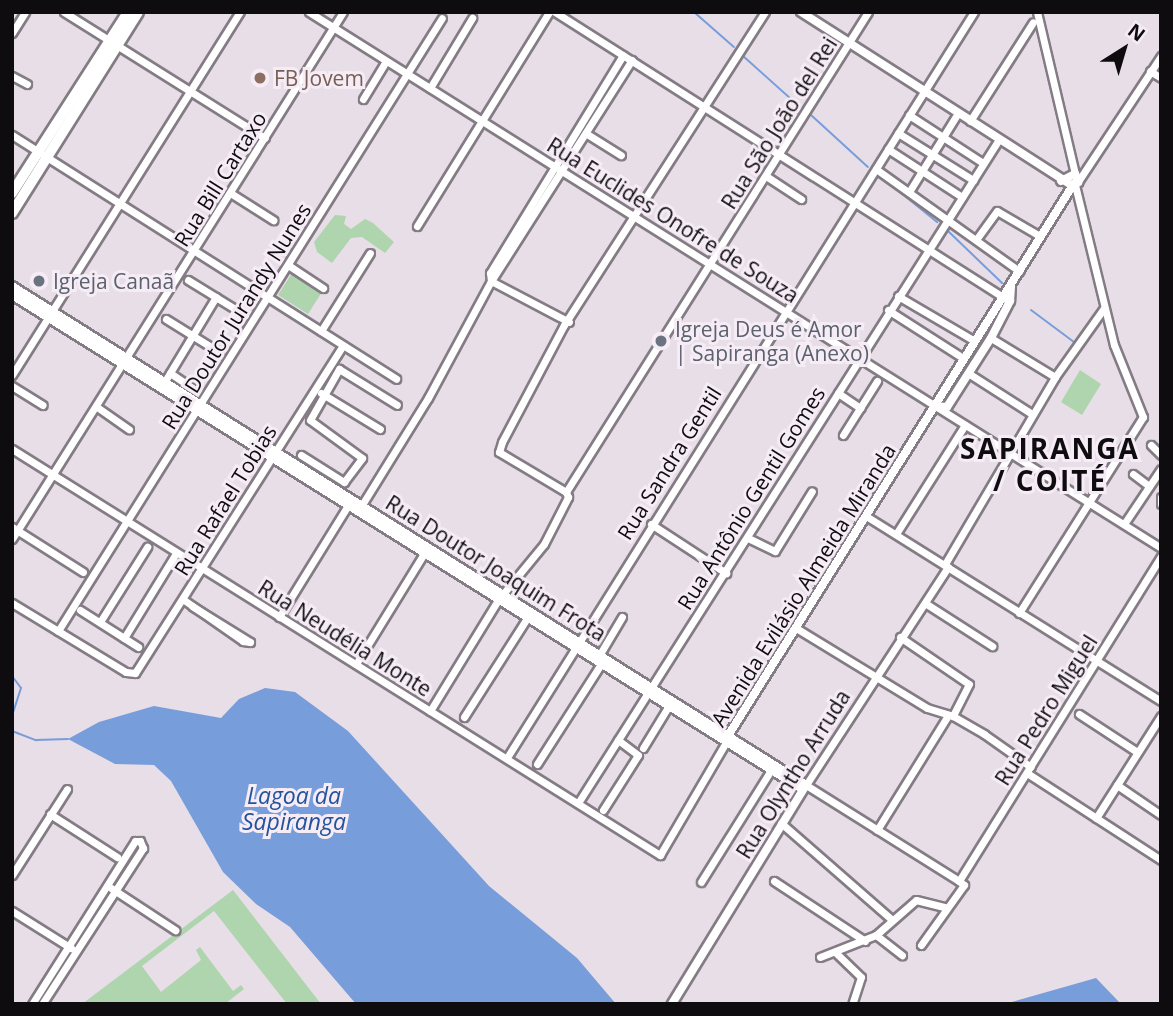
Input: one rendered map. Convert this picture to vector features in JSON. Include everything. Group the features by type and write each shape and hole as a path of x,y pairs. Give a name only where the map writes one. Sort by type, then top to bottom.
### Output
{"main road":[{"path":"12,213 49,158 128,12"},
{"path":"12,193 113,44 138,12"}],"street":[{"path":"12,33 25,12"},
{"path":"64,12 265,138"},
{"path":"12,375 52,316 240,12"},
{"name":"Rua Euclides Onofre de Souza","path":"309,12 1161,548"},
{"name":"Rua Bill Cartaxo","path":"12,539 15,529 126,363 343,12"},
{"path":"417,226 549,12"},
{"path":"555,12 1010,301"},
{"path":"566,492 499,452 569,322 765,12"},
{"name":"Rua São João del Rei","path":"430,711 501,597 544,544 568,497 566,492 868,12"},
{"name":"Rua Sandra Gentil","path":"508,757 651,524 974,12"},
{"path":"1019,613 1143,417 1104,308 1037,12"},
{"path":"799,13 925,91 998,141 1073,180"},
{"path":"430,88 472,18"},
{"name":"Rua Doutor Jurandy Nunes","path":"58,631 442,19"},
{"path":"970,121 1033,22"},
{"path":"491,281 490,273 623,55"},
{"name":"Avenida Evilásio Almeida Miranda","path":"660,855 727,747 727,738 973,340 1012,284 1073,180 1161,56"},
{"path":"363,99 386,61"},
{"path":"360,508 428,398 491,281 564,172 632,61"},
{"path":"1150,71 1161,78"},
{"path":"12,76 27,84"},
{"path":"909,192 958,113"},
{"path":"909,115 983,163"},
{"path":"898,133 973,180"},
{"path":"587,134 621,156"},
{"path":"12,135 396,379"},
{"name":"Rua Antônio Gentil Gomes","path":"579,803 748,538 888,310 998,141"},
{"path":"888,149 962,197"},
{"path":"876,169 978,237 1019,271"},
{"path":"766,176 801,199"},
{"path":"232,194 273,220"},
{"path":"978,237 997,211 1040,236"},
{"path":"321,331 370,253"},
{"path":"288,265 323,288"},
{"path":"188,280 244,315"},
{"path":"491,281 569,322"},
{"name":"Avenida Evilásio Almeida Miranda","path":"934,406 947,407 991,338 1010,301 1012,284"},
{"name":"Rua Doutor Joaquim Frota","path":"12,286 52,316 126,363 577,644 601,664 959,881"},
{"name":"Rua Doutor Joaquim Frota","path":"12,295 52,316"},
{"path":"898,296 973,340"},
{"path":"162,385 216,298"},
{"name":"Rua Olyntho Arruda","path":"672,1004 781,823 900,637 925,603 1032,414 1104,308"},
{"path":"888,310 963,358"},
{"path":"166,319 219,352"},
{"path":"991,338 1055,377"},
{"name":"Rua Rafael Tobias","path":"58,631 126,672 135,673 184,600 343,345"},
{"path":"301,455 344,482 362,458 311,424 323,394 340,369 397,405"},
{"path":"170,373 197,391"},
{"path":"968,373 1032,414"},
{"path":"843,435 877,380"},
{"path":"12,386 42,405"},
{"path":"314,389 380,429"},
{"path":"838,393 860,408"},
{"path":"97,407 129,429"},
{"path":"896,534 965,425"},
{"path":"1151,446 1161,455"},
{"name":"Rua Neudélia Monte","path":"12,449 508,757 660,855"},
{"path":"1124,524 1161,469"},
{"path":"1133,474 1161,488"},
{"path":"748,538 775,551 812,491"},
{"path":"1161,497 1161,504"},
{"path":"279,617 351,501"},
{"path":"866,516 1096,664 1161,701"},
{"path":"651,524 726,572"},
{"path":"15,529 83,572"},
{"path":"100,622 147,547"},
{"path":"356,664 426,549"},
{"path":"124,638 176,553"},
{"name":"Rua Pedro Miguel","path":"947,908 964,885 959,881 1161,557"},
{"name":"Rua Doutor Joaquim Frota","path":"501,597 527,618 600,654 668,707 727,738"},
{"path":"184,600 192,606 233,635 250,642 229,626 192,606"},
{"path":"12,603 58,631"},
{"path":"925,603 992,646"},
{"path":"80,610 138,647"},
{"path":"600,654 622,617"},
{"path":"464,717 527,618"},
{"path":"796,628 950,716 1161,860"},
{"path":"877,830 970,684 900,637"},
{"path":"537,764 601,664"},
{"path":"643,748 668,707"},
{"path":"1079,715 1137,752"},
{"path":"1096,818 1161,716"},
{"path":"603,810 638,755 618,740"},
{"path":"701,882 772,767"},
{"path":"1117,785 1161,815"},
{"path":"12,875 67,789"},
{"path":"50,814 117,857"},
{"path":"781,823 892,920"},
{"path":"32,1004 72,949 115,891 144,847 142,842 135,841 107,886 72,949 42,1004"},
{"path":"775,881 865,941"},
{"path":"107,886 175,930"},
{"path":"820,957 876,935 916,900 947,908 921,945"},
{"path":"12,911 72,949"},
{"path":"876,935 902,955"},
{"path":"835,952 861,977 852,1004"}],"green space":[{"path":"335,215 346,216 344,224 351,229 365,219 394,242 385,253 362,237 351,238 332,263 317,252 314,242"},
{"path":"292,273 322,292 308,314 278,295"},
{"path":"1080,370 1101,384 1082,415 1061,402"},
{"path":"233,890 321,1004 287,1004 214,911 142,966 161,992 201,960 196,950 200,947 233,991 241,985 244,989 225,1004 82,1004"}],"water":[{"name":"Lagoa da Sapiranga","path":"265,688 295,692 348,731 489,886 577,958 616,1004 356,1004 290,927 256,904 223,872 171,781 154,765 115,764 68,739 99,722 154,706 221,718 239,699"},
{"path":"1096,978 1121,1004 1005,1004"}],"waterway":[{"path":"694,12 734,47"},
{"path":"743,56 800,107"},
{"path":"811,115 868,167"},
{"path":"879,175 937,222"},
{"path":"948,231 1002,283"},
{"path":"1031,310 1074,342"},
{"path":"12,676 21,688 12,716"},
{"path":"12,731 36,740 68,739"}],"place":[{"name":"FB Jovem","path":"260,78"},
{"name":"Igreja Canaã","path":"39,281"},
{"name":"Igreja Deus é Amor | Sapiranga (Anexo)","path":"661,341"}],"district":[{"name":"SAPIRANGA / COITÉ","path":"1050,464"}]}
